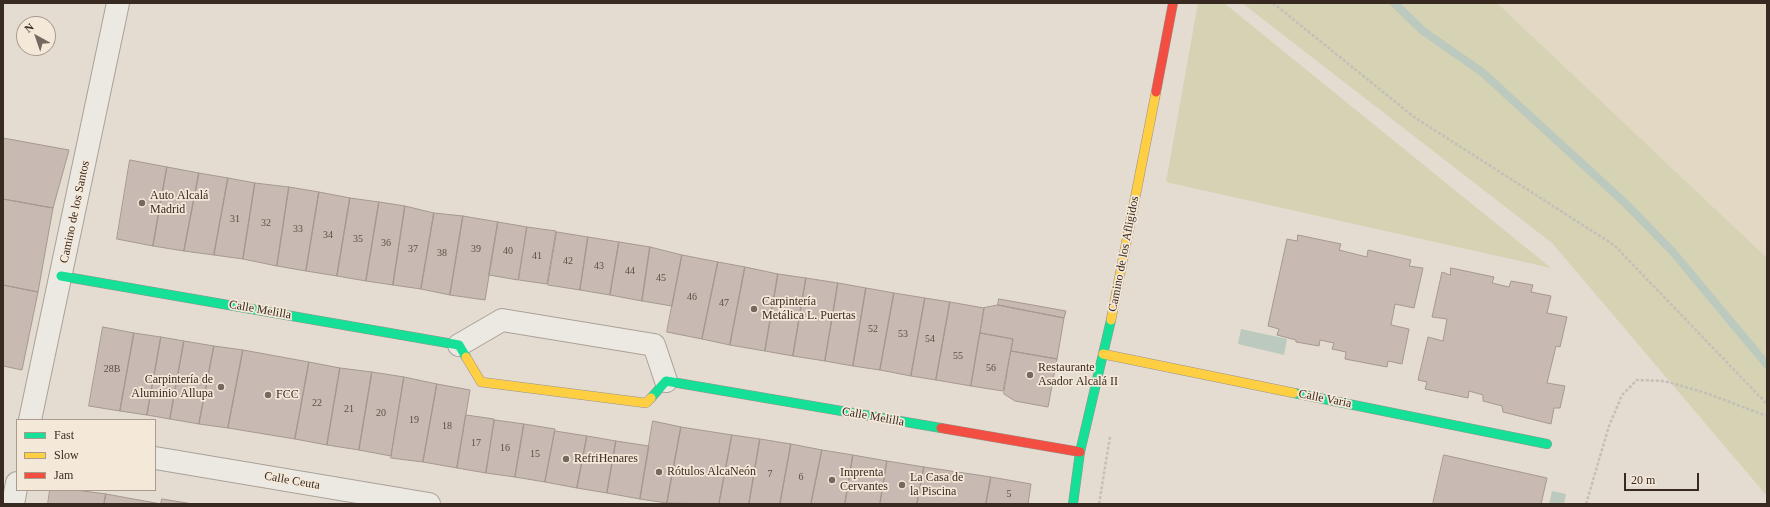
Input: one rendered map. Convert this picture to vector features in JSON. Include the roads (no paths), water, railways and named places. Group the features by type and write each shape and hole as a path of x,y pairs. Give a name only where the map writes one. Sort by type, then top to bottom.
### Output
{"street":[{"name":"Camino de los Santos","path":"30,419 118,3"},
{"name":"Camino de los Afligidos","path":"1073,504 1080,452 1116,300 1173,3"},
{"name":"Calle Melilla","path":"61,276 459,345"},
{"path":"502,320 654,345 666,380 646,403 481,382 459,345 502,320"},
{"name":"Calle Varia","path":"1103,354 1547,444"},
{"name":"Calle Melilla","path":"666,380 1080,452"},
{"name":"Calle Ceuta","path":"156,458 428,504"},
{"path":"13,504 16,488"}],"waterway":[{"path":"1394,3 1423,31 1482,72 1624,202 1672,251 1767,365"}],"place":[{"name":"Auto Alcalá Madrid","path":"142,203"},
{"name":"Carpintería Metálica L. Puertas","path":"754,309"},
{"name":"Restaurante Asador Alcalá II","path":"1030,375"},
{"name":"Carpintería de Aluminio Allupa","path":"221,387"},
{"name":"FCC","path":"268,395"},
{"name":"RefriHenares","path":"566,459"},
{"name":"Rótulos AlcaNeón","path":"659,472"},
{"name":"Imprenta Cervantes","path":"832,480"},
{"name":"La Casa de la Piscina","path":"902,485"}]}
